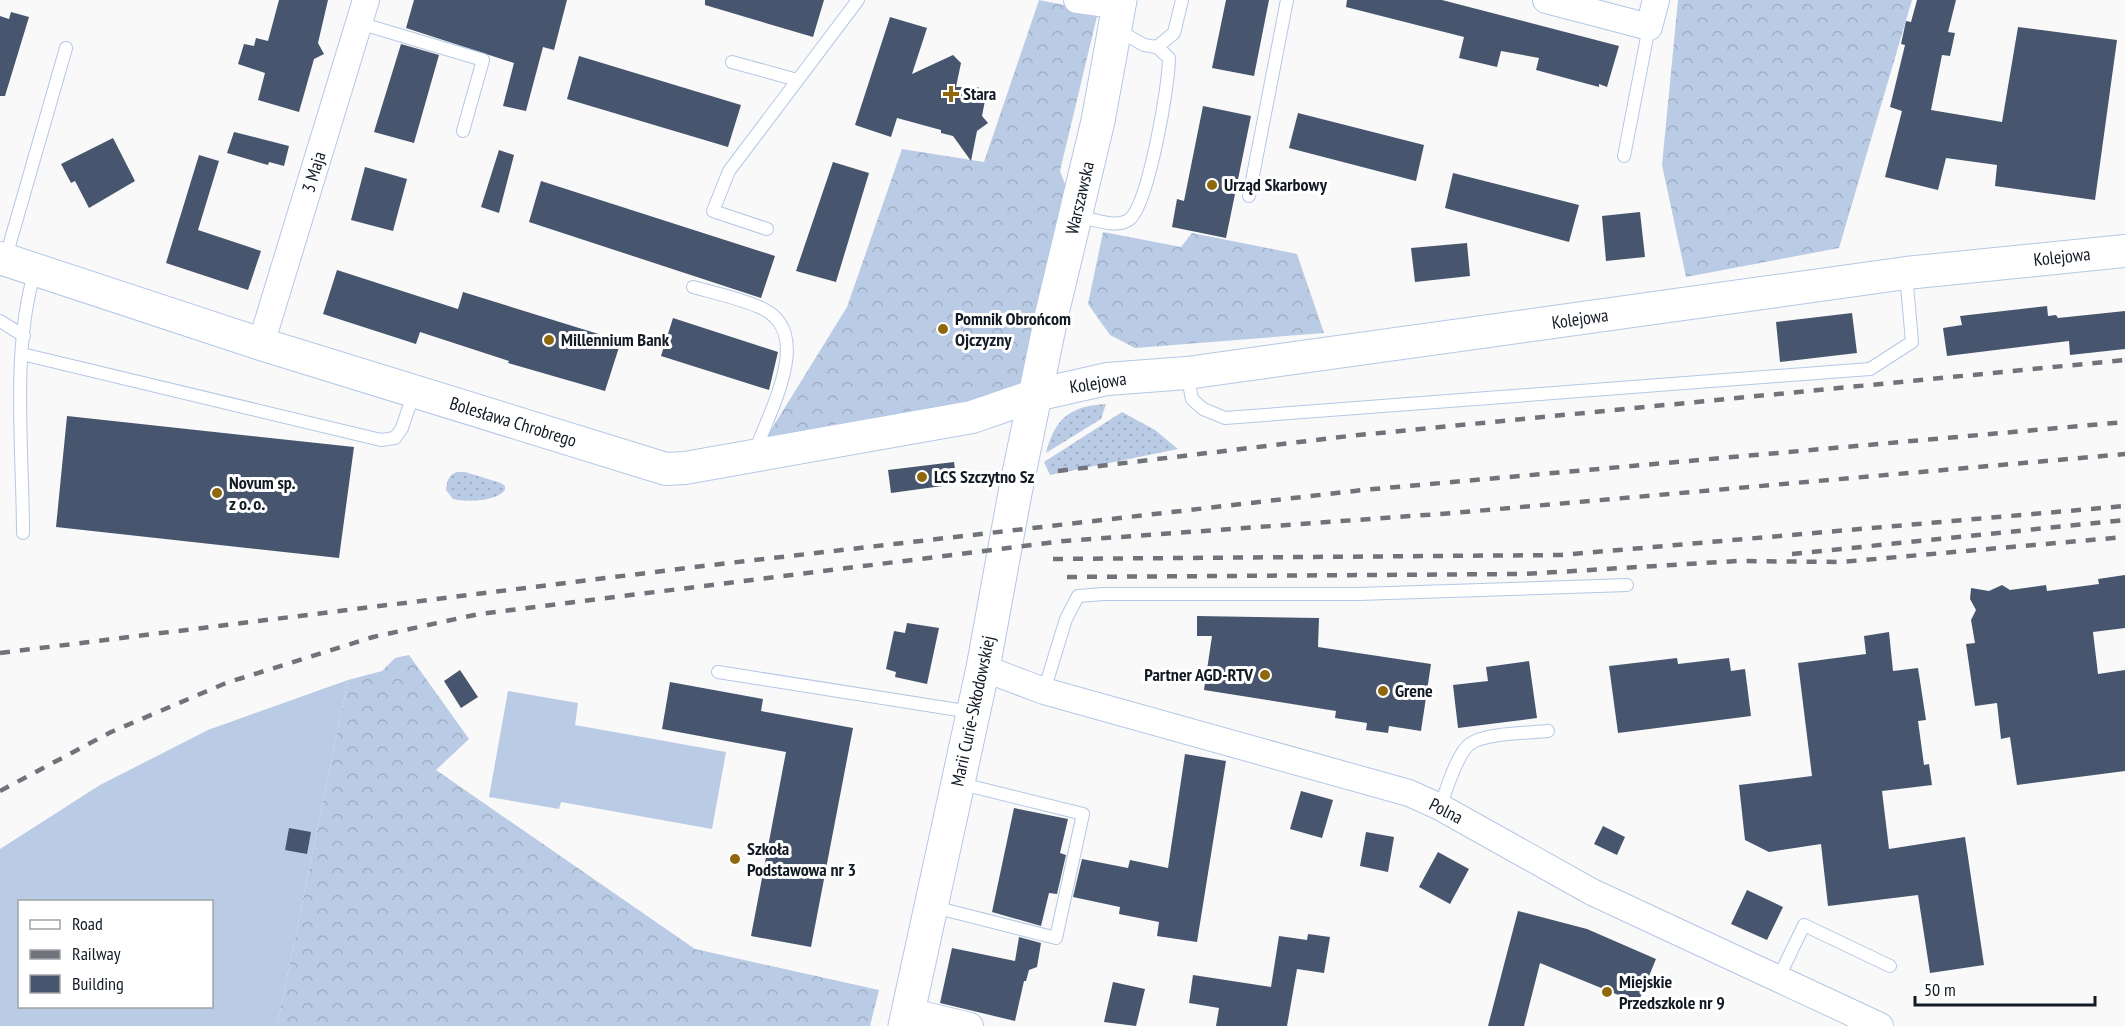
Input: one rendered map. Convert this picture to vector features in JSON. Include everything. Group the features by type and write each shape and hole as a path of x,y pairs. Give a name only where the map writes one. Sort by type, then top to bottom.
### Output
{"main road":[{"name":"Warszawska","path":"1036,395 1098,120 1118,11"},
{"name":"Marii Curie-Skłodowskiej","path":"906,1018 983,668 1015,493 1036,395"}],"street":[{"path":"1077,0 1118,11"},
{"path":"1546,0 1648,27 1656,0"},
{"name":"3 Maja","path":"261,344 362,12"},
{"name":"Kolejowa","path":"1036,395 1107,379 1186,373 1906,273 2125,251"},
{"name":"Bolesława Chrobrego","path":"3,259 261,344 666,468 685,468 753,457 972,417 1036,395"},
{"name":"Polna","path":"983,668 1044,691 1409,793 1440,807 1592,891 1880,1026"},
{"path":"906,1018 970,1026"}],"lane":[{"path":"1157,46 1174,33 1182,0"},
{"path":"1249,196 1287,0"},
{"path":"766,229 713,211 729,171 854,2"},
{"path":"1077,216 1119,224 1131,218 1146,186 1155,144 1169,58 1157,46 1144,45 1118,11"},
{"path":"362,12 483,60 463,131"},
{"path":"1623,156 1648,27"},
{"path":"3,259 66,48"},
{"path":"732,62 797,80"},
{"path":"23,532 22,354 28,292 36,269"},
{"path":"1186,373 1192,399 1203,409 1225,418 1869,369 1912,342 1906,273"},
{"path":"693,287 760,307 775,316 786,331 788,350 785,373 753,457"},
{"path":"0,321 24,336"},
{"path":"22,354 381,440 395,438 402,428 414,391"},
{"path":"1044,691 1066,619 1078,596 1104,594 1359,594 1627,585"},
{"path":"718,672 973,712"},
{"path":"1440,807 1462,751 1470,743 1482,738 1548,731"},
{"path":"930,905 1056,938 1083,814 957,783"},
{"path":"1778,979 1804,925 1890,966"}],"green space":[{"path":"1039,0 1098,12 1060,171 1077,216 1021,391 761,446 847,307 902,149 984,162"},
{"path":"1678,0 1912,0 1839,248 1686,277 1662,165"},
{"path":"1103,232 1181,247 1192,233 1297,254 1324,333 1135,348 1110,335 1088,304"},
{"path":"1106,404 1101,419 1046,453 1054,431 1066,416 1093,405"},
{"path":"1122,412 1155,430 1178,449 1050,475 1044,462"},
{"path":"457,472 465,472 501,483 505,486 505,490 488,499 465,501 453,499 446,487 450,477"},
{"path":"409,655 469,739 436,770 695,949 879,990 870,1026 277,1026 348,680 382,671 395,658"},
{"path":"348,680 277,1026 0,1026 0,849 100,785 208,730"},
{"path":"508,691 578,703 575,725 726,752 712,829 561,802 559,809 489,797"}],"building":[{"path":"279,0 328,0 318,43 324,54 314,59 299,112 258,100 265,73 238,64 244,44 254,46 256,38 268,41"},
{"path":"414,0 567,0 554,50 543,47 526,111 503,106 514,63 406,28"},
{"path":"705,0 824,0 813,37 705,5"},
{"path":"1226,0 1269,0 1254,76 1212,68"},
{"path":"1347,0 1442,0 1619,46 1607,87 1599,84 1599,87 1536,70 1539,58 1501,51 1497,67 1459,58 1464,37 1346,7"},
{"path":"1917,0 1956,0 1948,32 1955,33 1950,56 1942,55 1931,110 2002,122 2018,27 2117,40 2095,200 1995,186 1997,165 1946,158 1938,190 1885,177 1902,111 1890,107 1905,45 1901,44 1906,21 1911,22"},
{"path":"11,12 29,17 5,96 0,96 0,16 9,19"},
{"path":"890,17 927,28 912,74 953,55 961,63 956,87 976,87 987,90 982,116 988,123 977,131 971,161 953,136 941,133 941,130 897,118 891,137 855,125"},
{"path":"401,44 439,55 414,143 374,132"},
{"path":"579,56 741,105 728,147 567,99"},
{"name":"Urząd Skarbowy","path":"1203,106 1251,116 1226,238 1172,227 1177,199 1184,201"},
{"path":"1298,113 1424,145 1416,181 1289,148"},
{"path":"234,132 289,146 284,166 269,162 268,165 227,153"},
{"path":"113,138 135,181 89,208 75,181 71,183 61,164"},
{"path":"499,150 514,155 499,213 481,207"},
{"path":"199,155 219,161 198,230 261,251 248,290 166,263"},
{"path":"833,162 869,173 836,282 796,271"},
{"path":"365,167 407,179 393,231 351,220"},
{"path":"1453,173 1579,205 1569,242 1445,208"},
{"path":"541,181 775,256 761,298 529,222"},
{"path":"1640,212 1645,257 1606,261 1602,216"},
{"path":"1467,243 1470,276 1415,282 1411,248"},
{"path":"337,270 458,309 463,292 621,341 605,391 508,363 509,361 420,332 416,344 323,314"},
{"path":"2047,306 2048,316 2056,315 2058,318 2125,311 2125,349 2070,355 2069,341 1947,356 1943,328 1962,325 1960,316"},
{"path":"1852,313 1857,353 1780,362 1776,322"},
{"path":"673,318 778,352 769,390 661,356"},
{"path":"67,416 354,447 339,558 56,527"},
{"name":"LCS Szczytno Sz","path":"954,462 957,484 891,493 888,470"},
{"path":"2125,575 2125,628 2093,632 2098,674 2125,670 2125,771 2017,785 2010,737 2001,739 1997,703 1975,706 1966,644 1975,643 1971,620 1976,610 1970,599 1971,588 1989,591 2002,585 2010,590 2046,585 2047,591 2099,584 2098,579"},
{"path":"1197,616 1319,618 1318,647 1431,664 1421,731 1389,726 1388,733 1366,730 1367,723 1335,718 1336,711 1204,690 1212,636 1197,636"},
{"path":"907,623 939,628 927,684 895,677 896,672 886,669 894,631 905,633"},
{"path":"1889,632 1893,671 1918,668 1926,720 1918,721 1924,765 1929,764 1932,785 1882,791 1889,849 1965,837 1984,965 1930,973 1918,895 1828,906 1821,844 1769,852 1745,840 1739,785 1812,776 1798,663 1866,654 1864,636"},
{"path":"1677,658 1678,664 1729,658 1731,671 1745,669 1751,716 1618,733 1609,666"},
{"path":"1529,661 1537,718 1458,728 1453,685 1488,681 1486,667"},
{"path":"460,670 478,697 461,708 444,681"},
{"path":"670,682 763,699 761,711 853,728 811,947 751,936 786,752 662,729"},
{"path":"1185,754 1226,761 1197,942 1157,936 1159,922 1119,914 1120,907 1073,897 1082,859 1128,868 1130,860 1168,868"},
{"path":"1301,791 1333,800 1322,838 1290,829"},
{"path":"1014,808 1068,819 1060,853 1066,855 1057,894 1049,893 1041,926 992,912"},
{"path":"1603,826 1625,837 1617,855 1594,844"},
{"path":"289,828 311,832 307,854 285,850"},
{"path":"1366,832 1394,837 1388,872 1360,866"},
{"path":"1438,852 1469,869 1450,904 1419,887"},
{"path":"1747,890 1783,907 1767,940 1731,924"},
{"path":"1518,911 1587,929 1656,959 1638,1003 1540,963 1524,1026 1488,1026"},
{"path":"1308,934 1330,937 1324,973 1297,969 1287,1026 1216,1026 1219,1008 1189,1003 1193,975 1271,987 1279,936 1307,940"},
{"path":"1019,937 1041,943 1037,967 1029,970 1026,981 1024,981 1015,1021 940,1003 952,948 1015,961"},
{"path":"1113,982 1145,989 1136,1026 1104,1022"}],"railway":[{"path":"1058,471 1349,436 2125,360"},
{"path":"0,653 703,566 1363,490 2125,422"},
{"path":"0,791 111,732 226,683 373,637 479,614 1064,541 1453,513 2125,454"},
{"path":"1053,559 1561,555 2125,506"},
{"path":"1792,554 2125,520"},
{"path":"1067,577 1524,574 1737,561 1841,562 2125,537"}],"place":[{"name":"Stara","path":"951,94"},
{"name":"Urząd Skarbowy","path":"1212,185"},
{"name":"Pomnik Obrońcom Ojczyzny","path":"943,329"},
{"name":"Millennium Bank","path":"549,340"},
{"name":"LCS Szczytno Sz","path":"922,477"},
{"name":"Novum sp. z o. o.","path":"217,493"},
{"name":"Partner AGD-RTV","path":"1265,675"},
{"name":"Grene","path":"1383,691"},
{"name":"Szkoła Podstawowa nr 3","path":"735,859"},
{"name":"Miejskie Przedszkole nr 9","path":"1607,992"}]}
